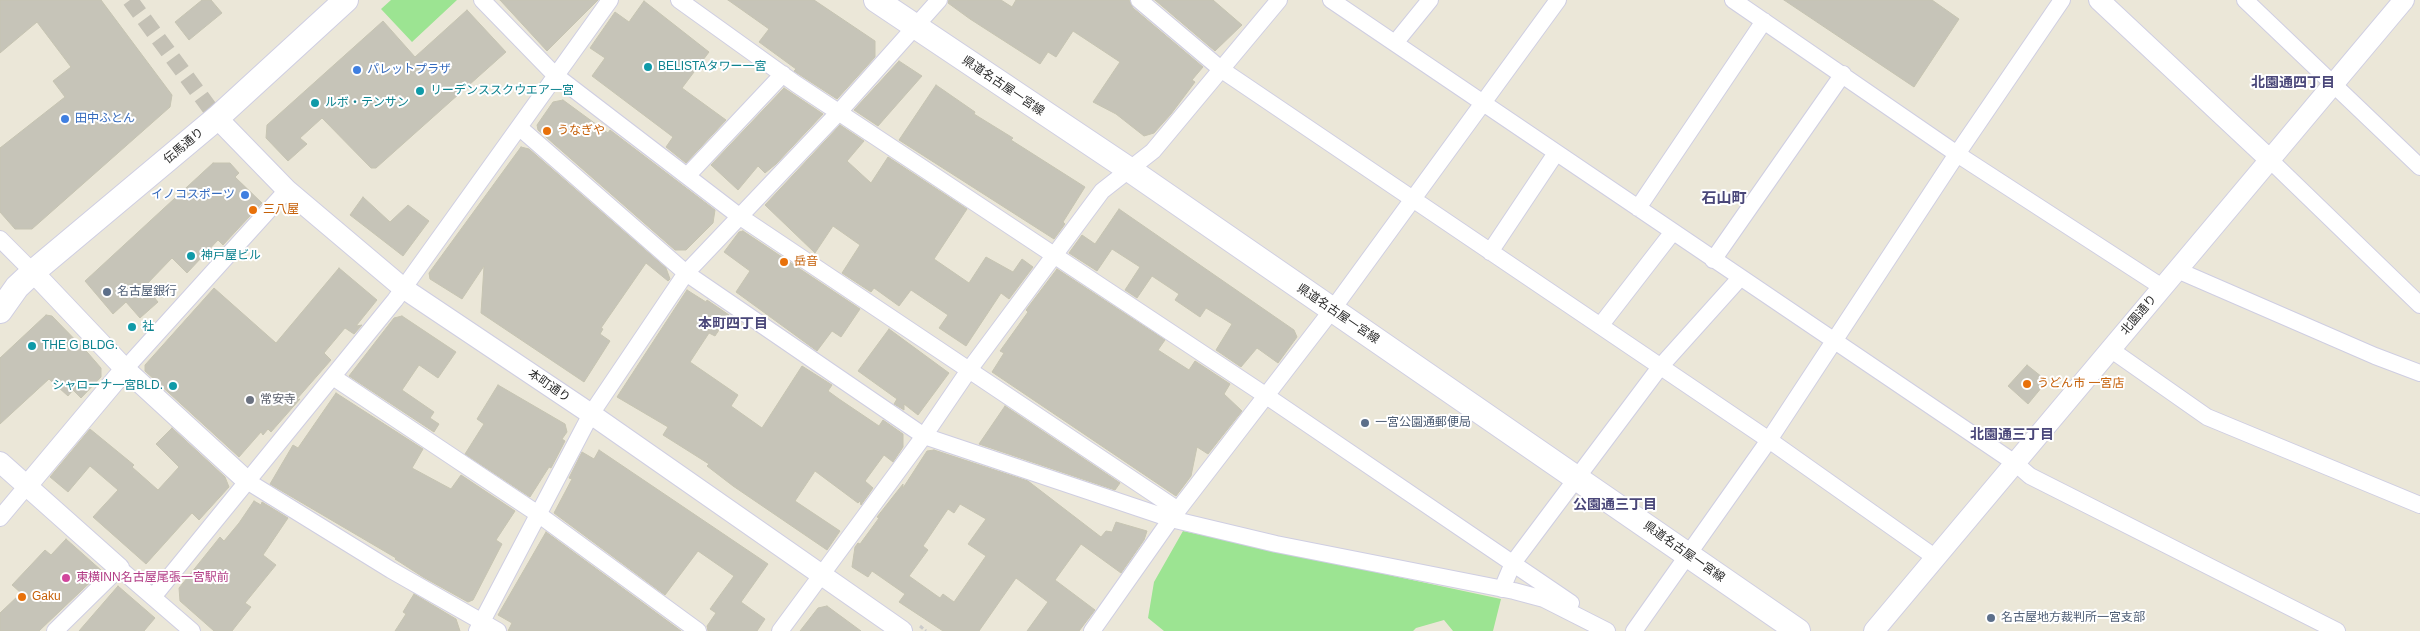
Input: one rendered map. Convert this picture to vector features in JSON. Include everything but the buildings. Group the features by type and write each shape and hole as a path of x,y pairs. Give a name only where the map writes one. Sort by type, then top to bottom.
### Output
{"main road":[{"name":"伝馬通り","path":"0,311 17,284 217,118 346,0"},
{"name":"県道名古屋一宮線","path":"876,0 1130,170 1798,631"}],"street":[{"path":"482,0 555,75 739,216 968,370 1175,515"},
{"path":"153,597 333,377 403,288 520,128 555,75 610,0"},
{"path":"679,0 839,112 1055,254 1513,562 1612,631"},
{"path":"480,626 591,414 686,273 839,112 940,0"},
{"path":"1139,0 1222,70 1769,440 1936,558"},
{"path":"780,631 924,436 968,370 1102,191 1153,151 1279,0"},
{"path":"1331,0 1672,233 2015,463 2030,476 2337,631"},
{"path":"1395,43 1430,0"},
{"path":"1092,631 1175,515 1265,395 1332,310 1411,199 1558,0"},
{"path":"1733,0 1957,154 2162,287"},
{"path":"1634,631 1769,440 1957,154 2062,0"},
{"path":"2099,0 2420,305"},
{"path":"2245,0 2420,168"},
{"name":"北園通り","path":"1874,631 2404,0"},
{"path":"1638,208 1764,21"},
{"path":"687,176 783,74"},
{"path":"1713,260 1843,74"},
{"name":"本町通り","path":"217,118 287,190 403,288 591,414 902,631"},
{"path":"520,128 686,273 924,436 1175,515 1286,546 1544,599 1608,631"},
{"path":"1490,252 1556,153"},
{"path":"0,518 125,369 287,190"},
{"path":"1600,326 1672,233"},
{"path":"0,239 17,284 125,369 247,481 480,626 498,631"},
{"path":"2177,270 2375,356 2420,372"},
{"path":"1502,589 1513,562 1660,367 1740,278"},
{"path":"2110,349 2207,417 2420,505"},
{"path":"333,377 538,514 698,631"},
{"path":"0,462 26,487 192,631"},
{"path":"55,631 119,568"}],"green space":[{"path":"391,0 457,0 412,42 381,9"},
{"path":"1183,531 1501,599 1493,631 1453,631 1444,620 1416,628 1413,631 1164,631 1148,618 1154,582"}],"tunnel":[{"path":"130,0 217,118"}],"place":[{"name":"BELISTAタワー一宮","path":"648,67"},
{"name":"パレットプラザ","path":"357,70"},
{"name":"リーデンススクウエア一宮","path":"420,91"},
{"name":"ルボ・テンサン","path":"315,103"},
{"name":"田中ふとん","path":"65,119"},
{"name":"うなぎや","path":"547,131"},
{"name":"イノコスポーツ","path":"245,195"},
{"name":"三八屋","path":"253,210"},
{"name":"神戸屋ビル","path":"191,256"},
{"name":"岳音","path":"784,262"},
{"name":"名古屋銀行","path":"107,292"},
{"name":"社","path":"132,327"},
{"name":"THE G BLDG.","path":"32,346"},
{"name":"うどん市 一宮店","path":"2027,384"},
{"name":"シャローナ一宮BLD.","path":"173,386"},
{"name":"常安寺","path":"250,400"},
{"name":"一宮公園通郵便局","path":"1365,423"},
{"name":"東横INN名古屋尾張一宮駅前","path":"66,578"},
{"name":"Gaku","path":"22,597"},
{"name":"名古屋地方裁判所一宮支部","path":"1991,618"}],"district":[{"name":"北園通四丁目","path":"2293,83"},
{"name":"石山町","path":"1724,199"},
{"name":"本町四丁目","path":"733,324"},
{"name":"北園通三丁目","path":"2012,435"},
{"name":"公園通三丁目","path":"1615,505"}]}
